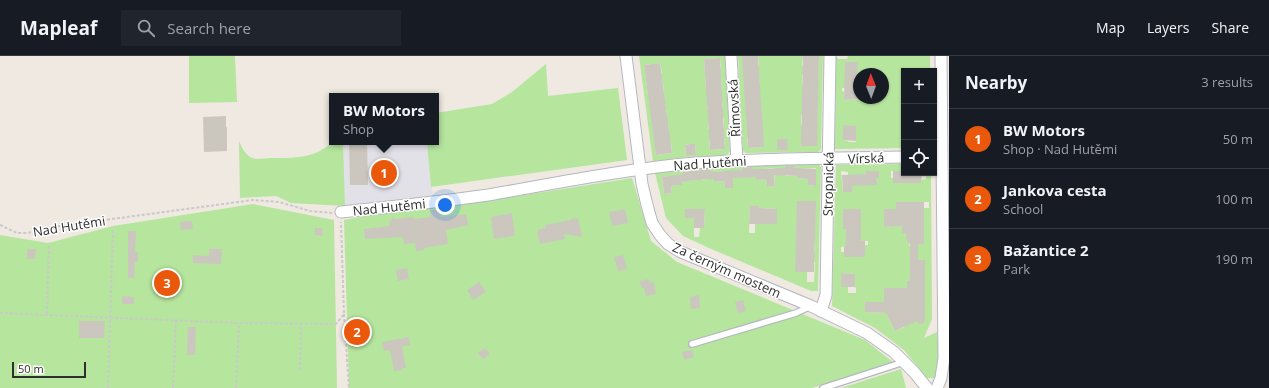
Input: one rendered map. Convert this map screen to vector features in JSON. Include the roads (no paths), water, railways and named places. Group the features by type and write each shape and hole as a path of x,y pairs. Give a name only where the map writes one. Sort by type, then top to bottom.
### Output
{"street":[{"name":"Za černým mostem","path":"626,56 642,184 652,222 668,244 681,252 816,308 867,333 894,352 905,362 927,388"},
{"name":"Římovská","path":"731,56 737,160"},
{"name":"Stropnická","path":"816,308 826,295 830,56"},
{"path":"937,388 942,378 947,358 941,156 941,56"},
{"name":"Vírská","path":"829,159 901,156"},
{"name":"Nad Hutěmi","path":"341,212 486,195 640,170 694,163 783,158 829,159"}],"lane":[{"path":"692,344 816,308"},
{"path":"823,388 905,362"}],"place":[{"name":"BW Motors","path":"384,173"},
{"name":"Bažantice 2","path":"167,283"},
{"name":"Jankova cesta","path":"357,332"}]}
